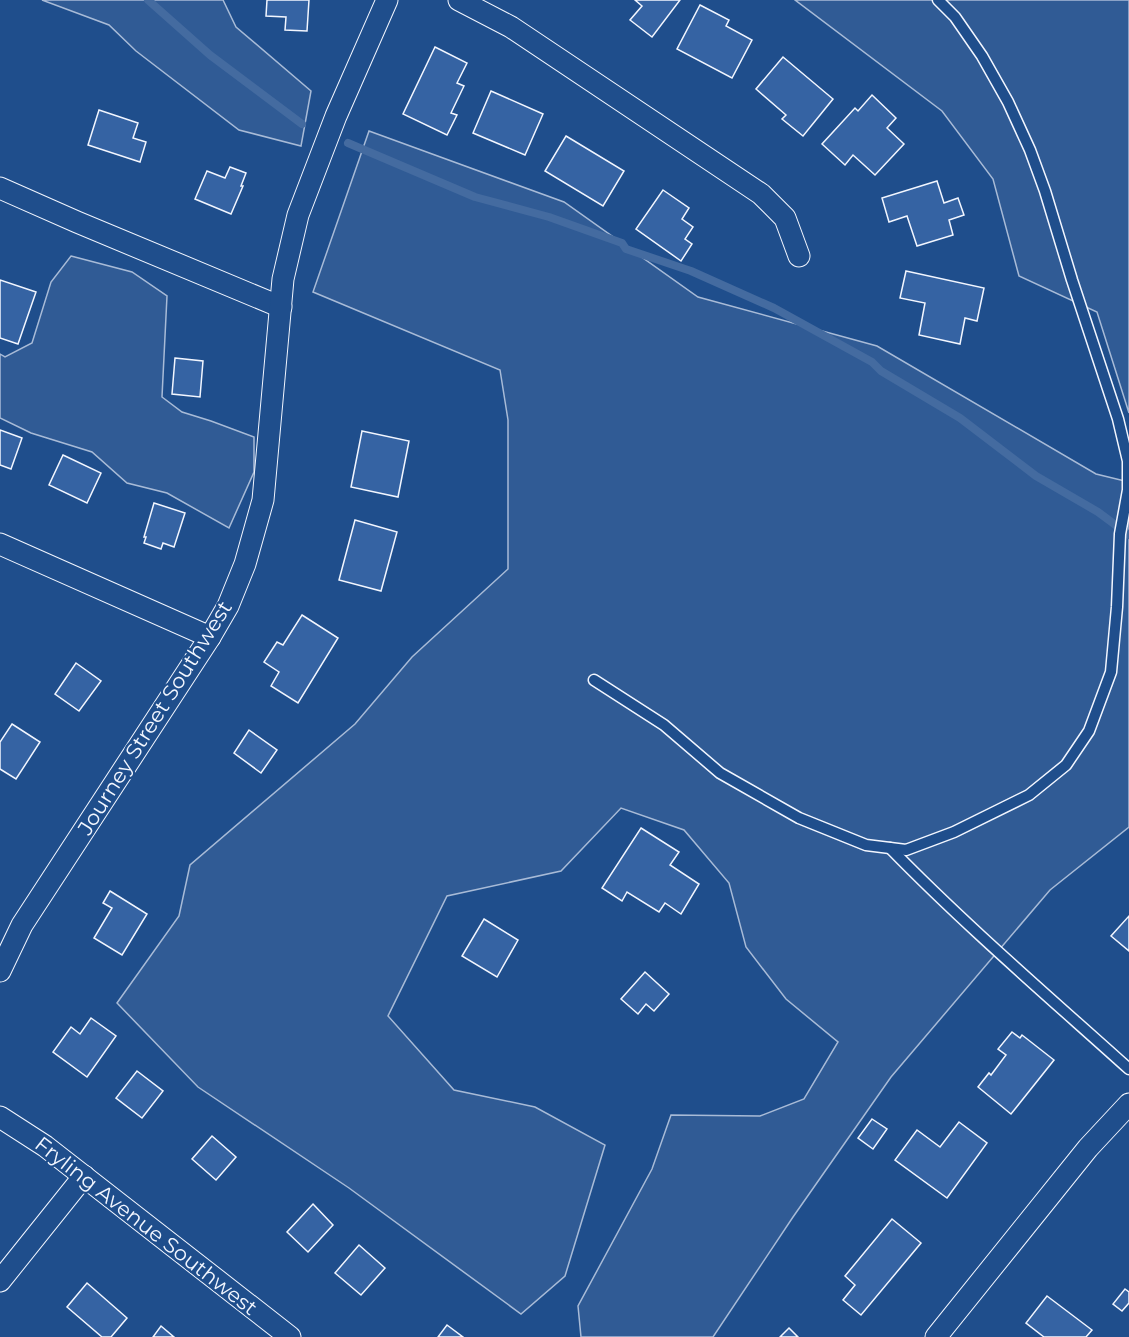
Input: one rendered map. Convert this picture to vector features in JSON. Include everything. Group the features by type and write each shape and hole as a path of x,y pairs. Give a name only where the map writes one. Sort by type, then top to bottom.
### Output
{"street":[{"name":"Journey Street Southwest","path":"0,971 22,925 210,637 228,606 245,564 263,500 284,279 298,215 336,116 387,0"},
{"path":"459,0 511,27 761,194 785,218 799,256"},
{"path":"0,188 281,306"},
{"path":"0,544 210,637"},
{"path":"936,1337 1088,1148 1129,1104"},
{"name":"Fryling Avenue Southwest","path":"0,1117 45,1146 290,1337"},
{"path":"0,1281 84,1176"}],"lane":[{"path":"594,680 664,724 720,773 789,813 866,845 906,850 954,832 1029,795 1066,765 1089,731 1111,672 1120,534 1128,490 1128,461 1118,420 1046,191 1030,150 1008,102 982,56 955,17 938,0"},
{"path":"890,848 1129,1069"}],"shaded area":[{"path":"42,0 223,0 236,27 311,91 301,146 239,130 136,51 109,25"},
{"path":"795,0 1129,0 1129,413 1097,312 1019,276 993,179 942,111"},
{"path":"369,131 564,202 698,297 877,346 1096,474 1129,482 1129,827 1050,890 891,1077 713,1337 581,1337 578,1306 652,1169 671,1115 760,1116 804,1099 838,1042 786,999 746,947 729,883 684,830 621,808 561,871 447,896 388,1016 454,1090 535,1107 605,1145 565,1276 521,1314 349,1188 198,1087 117,1003 179,916 190,865 355,724 412,657 508,569 508,420 500,370 313,292"},
{"path":"71,256 132,272 167,296 162,397 182,412 254,437 254,472 229,528 167,493 127,483 92,452 31,433 0,418 0,354 5,357 32,343 51,282"}],"building":[{"path":"267,0 309,0 307,31 285,30 286,17 266,16"},
{"path":"635,0 680,0 652,37 630,20 642,6"},
{"path":"700,5 729,20 726,26 752,40 732,78 677,49"},
{"path":"435,47 467,63 457,83 464,86 451,113 457,115 447,135 403,114"},
{"path":"783,57 833,99 803,136 782,119 786,115 756,89"},
{"path":"491,91 543,114 525,155 473,133"},
{"path":"872,95 896,118 887,128 904,144 875,175 853,155 845,165 822,144 855,108 858,111"},
{"path":"99,110 138,123 133,138 146,142 140,162 88,145"},
{"path":"566,136 624,171 603,206 545,171"},
{"path":"230,167 246,173 231,214 195,199 207,171 225,178"},
{"path":"937,181 944,203 958,198 964,215 949,220 953,235 917,246 907,216 889,222 882,198"},
{"path":"663,190 689,208 682,219 693,227 685,239 692,244 681,261 636,229"},
{"path":"906,271 984,288 977,321 965,318 960,344 919,335 925,303 900,298"},
{"path":"0,280 36,292 18,344 0,338"},
{"path":"175,358 203,361 200,397 172,394"},
{"path":"0,430 22,438 11,469 0,465"},
{"path":"362,431 409,441 398,497 351,487"},
{"path":"63,455 101,473 87,503 49,485"},
{"path":"154,503 185,513 174,547 163,543 161,549 144,543"},
{"path":"355,520 397,532 381,591 339,580"},
{"path":"302,615 338,638 298,703 271,686 279,672 264,662 277,642 283,645"},
{"path":"76,663 101,681 79,711 55,694"},
{"path":"12,724 40,742 16,779 0,769 0,742"},
{"path":"249,730 277,750 261,773 234,753"},
{"path":"641,828 679,852 670,865 699,884 681,914 665,903 659,912 627,892 622,901 602,888"},
{"path":"110,891 147,914 122,955 94,938 112,908 103,903"},
{"path":"1129,916 1129,951 1111,936"},
{"path":"484,919 518,940 497,977 462,956"},
{"path":"645,972 669,994 654,1011 646,1004 638,1014 621,999"},
{"path":"91,1018 116,1036 87,1077 53,1052 71,1027 80,1034"},
{"path":"1012,1032 1020,1038 1022,1035 1054,1060 1011,1114 978,1087 989,1073 991,1075 1006,1055 998,1049"},
{"path":"137,1071 163,1091 142,1118 116,1098"},
{"path":"872,1119 887,1129 873,1149 858,1138"},
{"path":"959,1122 987,1143 947,1198 895,1160 917,1130 940,1147"},
{"path":"212,1136 236,1157 216,1180 192,1159"},
{"path":"313,1204 333,1225 308,1252 287,1232"},
{"path":"892,1219 921,1243 861,1315 843,1300 855,1285 845,1276"},
{"path":"359,1245 385,1268 361,1295 335,1273"},
{"path":"87,1283 127,1318 111,1337 102,1337 67,1307"},
{"path":"1125,1289 1129,1292 1129,1303 1122,1311 1113,1304"},
{"path":"1047,1296 1092,1330 1086,1337 1044,1337 1026,1323"},
{"path":"447,1325 463,1337 438,1337"},
{"path":"161,1326 174,1337 153,1337"},
{"path":"789,1328 798,1337 780,1337"}],"waterway":[{"path":"148,0 210,55 302,124"},
{"path":"348,143 475,197 549,217 622,243 626,249 691,271 774,308 872,362 881,371 960,418 1036,476 1098,512 1129,535"}]}
